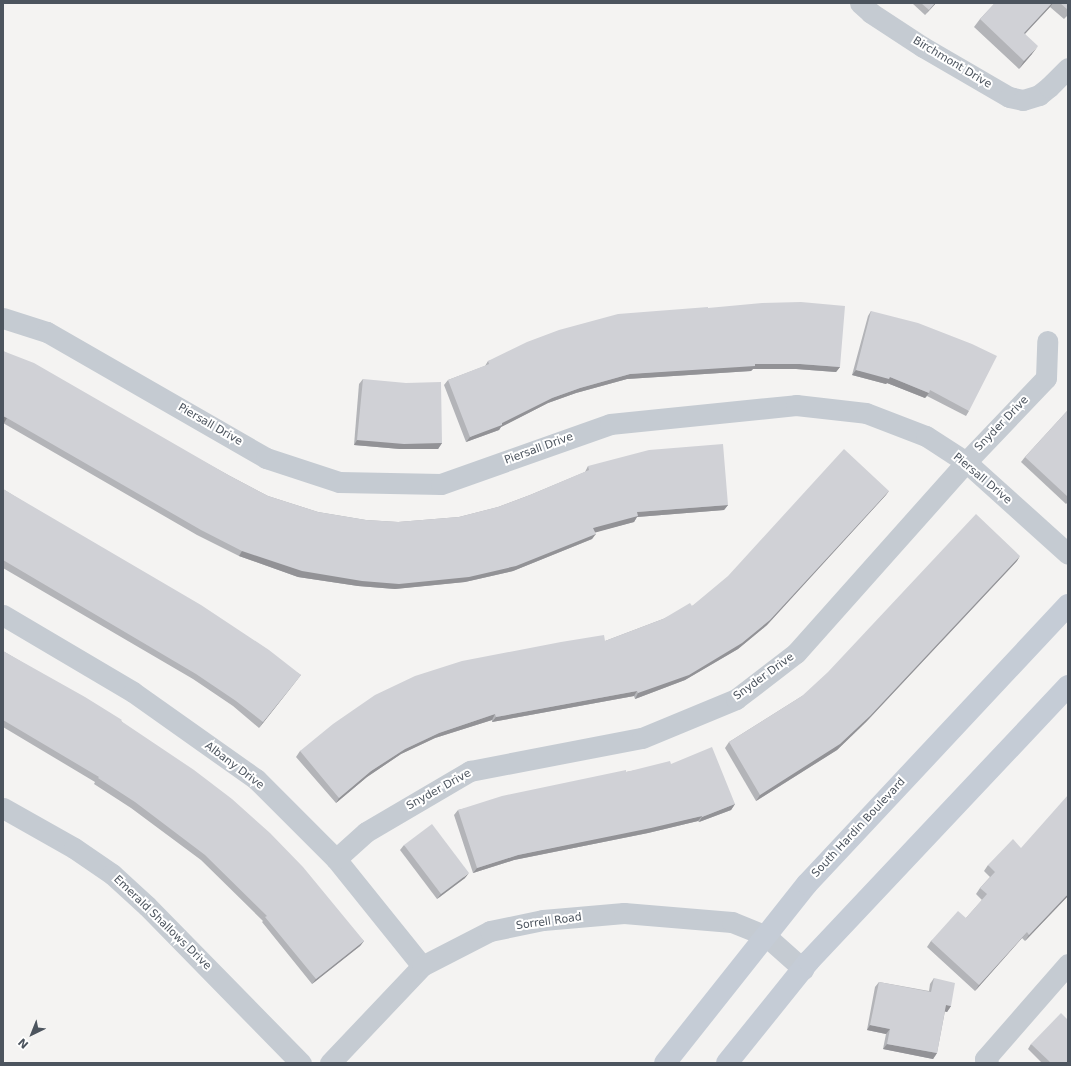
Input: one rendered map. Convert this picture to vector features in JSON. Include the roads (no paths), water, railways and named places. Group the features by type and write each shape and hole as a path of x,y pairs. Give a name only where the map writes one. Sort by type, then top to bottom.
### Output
{"main road":[{"name":"South Hardin Boulevard","path":"665,1063 807,884 1068,605"},
{"path":"727,1063 803,969 1068,686"}],"street":[{"name":"Birchmont Drive","path":"860,3 871,13 923,47 1009,97 1023,100 1039,95 1068,68"},
{"name":"Piersall Drive","path":"3,318 47,332 266,458 339,482 441,484 610,424 796,405 866,414 926,436 966,462 1068,554"},
{"name":"Snyder Drive","path":"336,859 366,832 470,771 642,738 736,699 796,653 966,462 1046,378 1047,341"},
{"name":"Albany Drive","path":"3,615 133,692 256,779 336,859 422,966"},
{"name":"Emerald Shallows Drive","path":"3,808 74,848 112,874 147,906 301,1063"},
{"name":"Sorrell Road","path":"330,1063 422,966 490,932 550,920 624,913 732,922 766,936 803,969"},
{"path":"987,1061 1068,964"}]}
